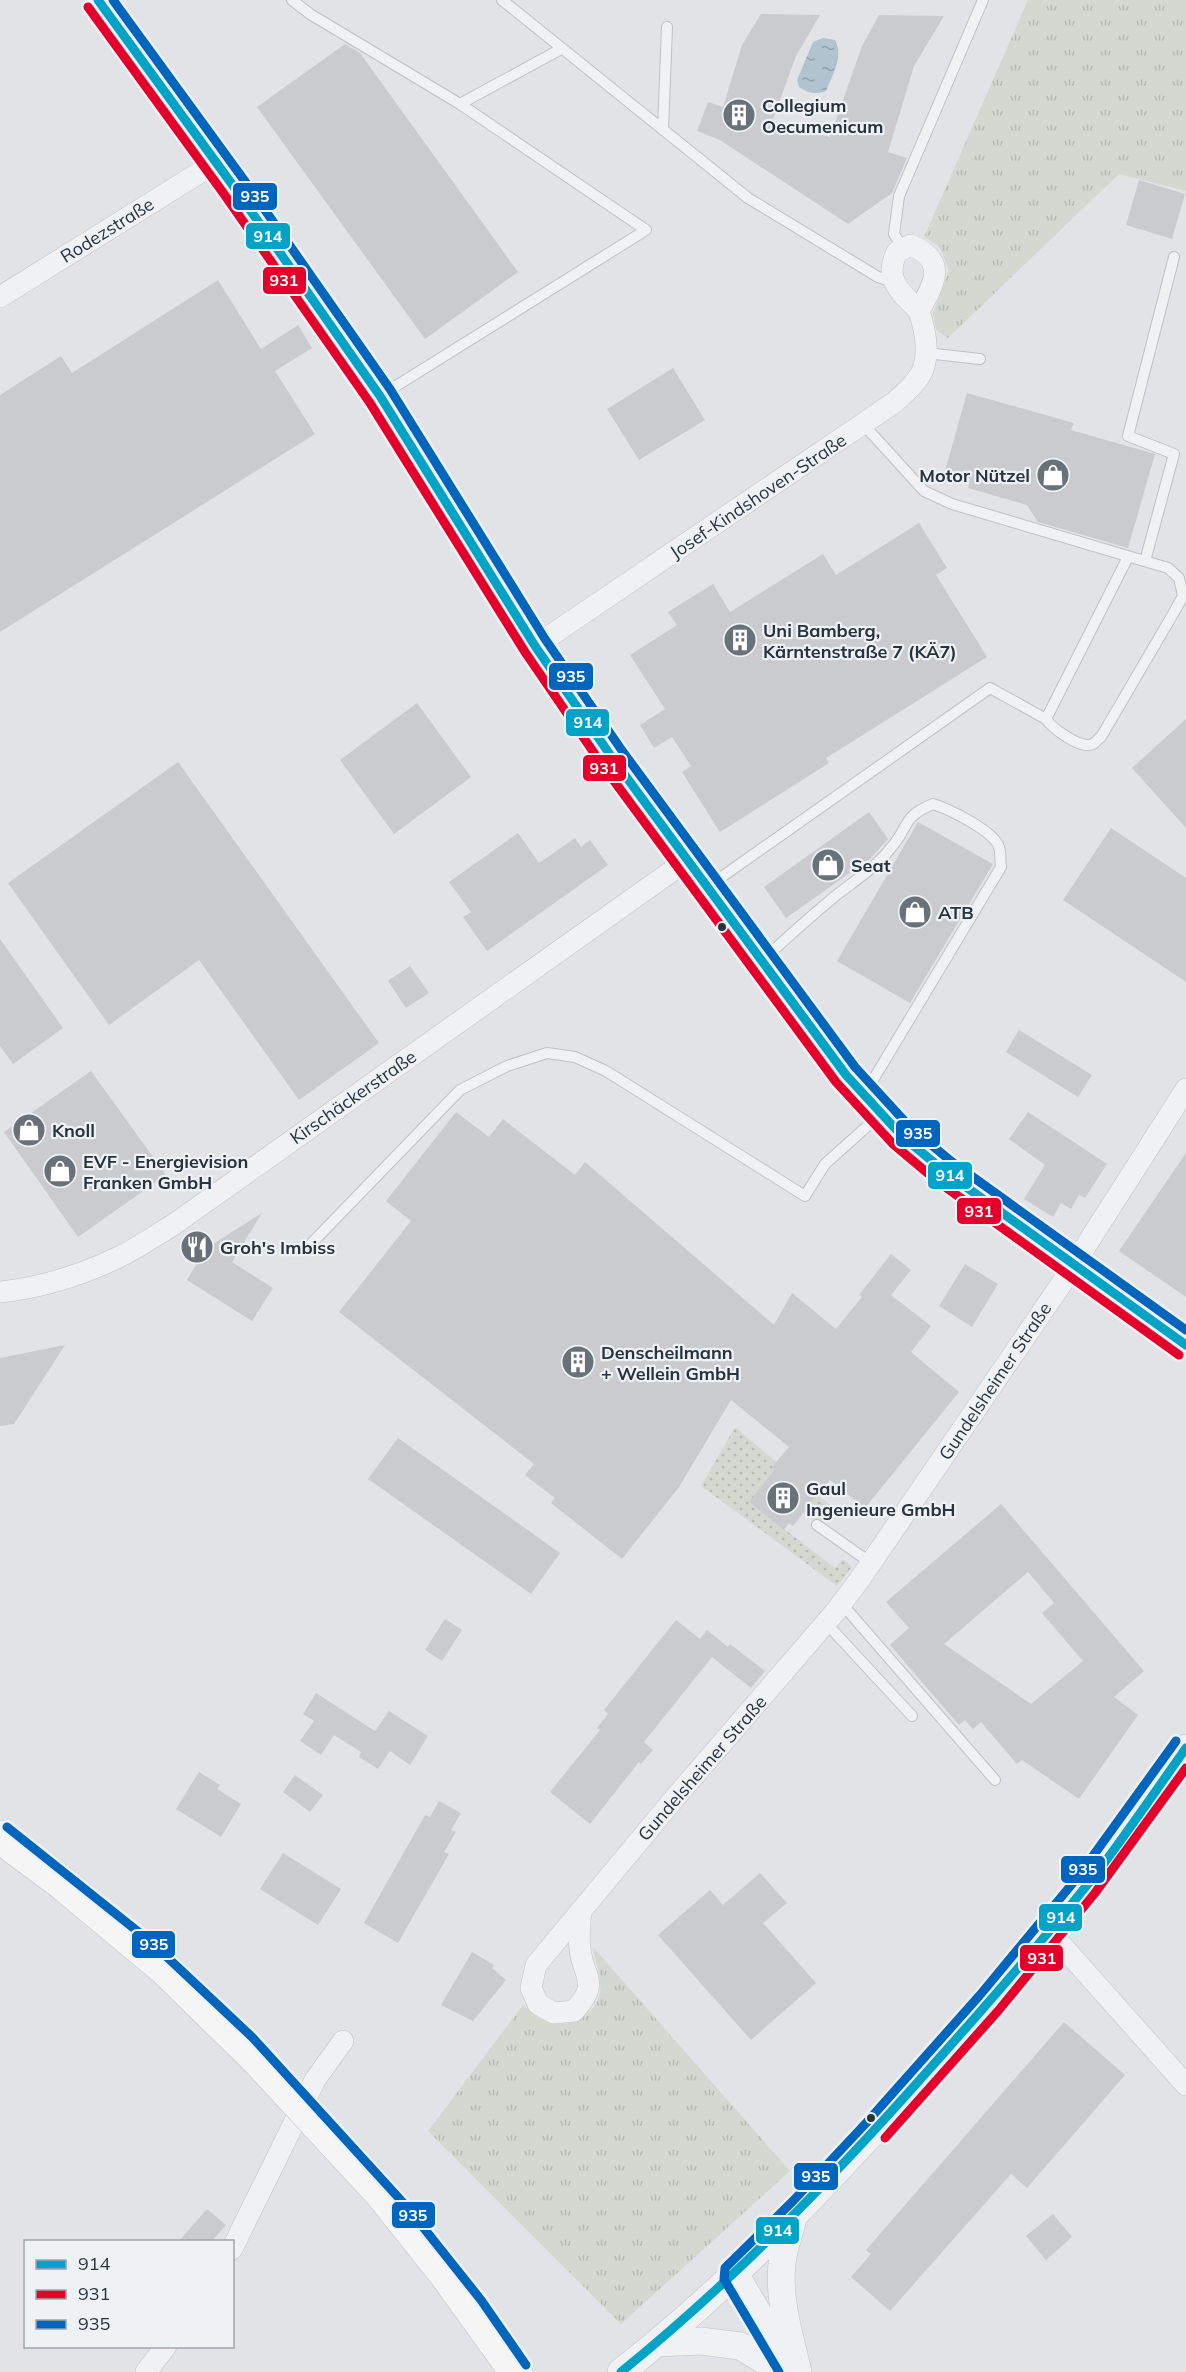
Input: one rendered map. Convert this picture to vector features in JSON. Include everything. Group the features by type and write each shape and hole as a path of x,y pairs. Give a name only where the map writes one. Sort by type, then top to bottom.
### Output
{"main road":[{"path":"0,1837 62,1883 164,1968 374,2200 431,2288 506,2369"},
{"path":"0,1863 62,1910 253,2069"}],"street":[{"path":"98,0 380,396 535,646 686,861 864,1095 902,1136 982,1201 1074,1263 1186,1345"},
{"name":"Rodezstraße","path":"0,297 215,163"},
{"path":"893,282 891,269 897,252 911,245 926,252 932,260 934,272 932,286 919,311"},
{"name":"Josef-Kindshoven-Straße","path":"535,646 895,402 917,381 926,353 925,329 919,311 893,282"},
{"name":"Kirschäckerstraße","path":"0,1292 50,1282 86,1271 118,1258 174,1225 686,861"},
{"name":"Gundelsheimer Straße","path":"581,1910 842,1604 1074,1263 1186,1089"},
{"path":"621,2372 735,2274 794,2217 876,2130 989,2003 1086,1886 1186,1748"},
{"path":"1049,1931 1186,2085"},
{"path":"234,2244 315,2080 343,2041"},
{"path":"794,2217 782,2261 781,2279 782,2297 798,2372"},
{"path":"735,2274 793,2372"},
{"path":"657,2343 701,2341 740,2346 784,2372"},
{"path":"146,2372 164,2348"}],"lane":[{"path":"292,0 310,14 460,104 646,230 380,396"},
{"path":"502,0 748,198 878,277 893,282"},
{"path":"903,248 894,234 899,196 982,0"},
{"path":"663,130 667,27"},
{"path":"460,104 561,49"},
{"path":"1145,561 1174,454 1128,436 1174,257"},
{"path":"926,353 980,359"},
{"path":"706,888 990,688 1046,719 1052,728 1084,746 1093,744 1101,737 1183,596 1179,578 1168,567 952,504 924,490 863,424"},
{"path":"1046,719 1128,556"},
{"path":"761,962 799,926 884,857 898,841 909,818 920,809 933,804 951,810 987,833 999,845 1001,867 864,1095"},
{"path":"307,1248 460,1090 507,1066 547,1053 575,1057 606,1071 805,1196 825,1164 881,1114"},
{"path":"817,1525 871,1563"},
{"path":"842,1604 995,1780"},
{"path":"826,1623 912,1716"}],"green space":[{"path":"1028,0 1186,0 1186,191 1119,174 948,338 936,330 933,313 949,271 940,247 924,237"},
{"path":"735,1427 804,1485 749,1502 835,1568 843,1559 852,1567 837,1586 701,1486"},
{"path":"817,1495 834,1508 822,1524 803,1513"},
{"path":"593,1947 790,2171 621,2324 428,2131 523,2005 545,2021 562,2024 579,2019 592,2009 600,1993"}],"water":[{"path":"823,38 835,40 838,59 826,91 812,93 799,87 797,80 813,42"}],"building":[{"name":"Collegium Oecumenicum","path":"761,14 820,15 796,56 772,122 830,137 862,46 879,15 944,16 914,66 888,152 907,158 892,193 848,224 720,140 697,131 708,102 723,107 742,45"},
{"path":"345,44 360,53 518,272 425,339 257,107"},
{"path":"1139,180 1185,194 1172,239 1126,225"},
{"path":"218,280 261,349 298,325 312,348 275,371 315,434 0,632 0,395 61,356 72,373"},
{"path":"673,368 705,420 639,460 607,409"},
{"name":"Motor Nützel","path":"967,393 1074,423 1071,430 1155,454 1128,548 1038,522 1027,505 968,488 970,479 945,471"},
{"path":"919,523 947,568 936,575 987,657 826,758 829,763 720,832 682,772 691,766 672,737 654,748 640,725 665,709 630,655 677,625 668,612 713,584 730,612 823,554 836,575"},
{"path":"417,703 471,777 394,834 340,760"},
{"path":"1186,719 1186,828 1132,768"},
{"path":"178,762 379,1043 299,1100 199,960 109,1025 8,883"},
{"name":"Seat","path":"869,812 888,839 871,858 786,918 764,887"},
{"name":"ATB","path":"918,822 993,864 910,1003 837,961"},
{"path":"1111,828 1186,878 1186,982 1063,900"},
{"path":"518,833 539,863 575,838 581,847 590,840 608,865 487,951 463,917 471,912 449,882"},
{"path":"0,939 63,1028 13,1064 0,1046"},
{"path":"410,966 429,993 406,1008 388,981"},
{"path":"1019,1030 1092,1075 1078,1097 1006,1052"},
{"path":"91,1071 166,1175 78,1237 4,1132"},
{"name":"Denscheilmann + Wellein GmbH","path":"456,1112 489,1137 503,1119 575,1175 585,1162 774,1325 792,1293 836,1329 862,1297 859,1295 891,1254 911,1270 891,1295 931,1326 911,1352 959,1392 865,1508 830,1480 793,1526 789,1523 784,1530 749,1502 775,1469 772,1467 789,1447 731,1400 679,1487 622,1559 551,1503 555,1498 525,1475 534,1464 339,1312 411,1221 386,1201"},
{"path":"1028,1112 1107,1164 1085,1198 1079,1195 1071,1209 1061,1203 1053,1217 1024,1199 1045,1165 1009,1139"},
{"path":"1186,1153 1186,1297 1119,1251"},
{"path":"262,1213 232,1262 273,1288 252,1321 187,1280 198,1262 186,1253 198,1237 210,1246"},
{"path":"965,1264 998,1284 972,1327 939,1306"},
{"path":"65,1345 14,1424 0,1426 0,1358"},
{"path":"398,1438 560,1553 531,1594 368,1479"},
{"path":"1001,1504 1144,1671 1114,1697 1138,1715 1079,1799 1022,1760 1017,1764 981,1722 973,1729 965,1720 959,1725 890,1645 909,1628 886,1602","holes":["1028,1572 1054,1603 1042,1613 1083,1661 1031,1704 944,1644"]},
{"path":"445,1619 462,1630 442,1661 425,1650"},
{"path":"676,1620 700,1639 707,1630 728,1647 730,1644 765,1671 751,1688 712,1657 644,1742 653,1750 641,1764 639,1762 590,1824 550,1792 600,1730 597,1728 608,1714 604,1710"},
{"path":"316,1693 375,1731 389,1711 428,1736 410,1765 390,1751 378,1769 359,1757 361,1752 334,1735 321,1755 300,1741 314,1721 303,1714"},
{"path":"199,1772 220,1785 217,1789 241,1804 221,1837 176,1809"},
{"path":"295,1775 323,1795 310,1812 283,1792"},
{"path":"439,1801 461,1813 451,1830 456,1832 444,1852 449,1854 398,1943 364,1923 425,1815 430,1817"},
{"path":"283,1853 341,1889 318,1925 260,1889"},
{"path":"760,1873 787,1903 763,1923 816,1983 751,2040 658,1935 710,1890 723,1905"},
{"path":"472,1952 494,1965 492,1968 506,1980 473,2021 441,2005"},
{"path":"1064,2022 1125,2075 1027,2188 1011,2174 890,2311 851,2277 871,2254 866,2250"},
{"path":"207,2209 226,2225 213,2240 180,2240"},
{"path":"1053,2214 1072,2237 1046,2260 1026,2236"}],"transit line":[{"name":"914","path":"98,0 234,187 380,396 535,646 613,759 846,1075 902,1136 944,1171 1186,1345"},
{"name":"935","path":"113,0 244,180 390,389 545,639 623,752 855,1067 910,1127 952,1162 1186,1330"},
{"name":"931","path":"88,7 224,194 370,403 525,652 603,766 836,1082 893,1144 937,1181 1179,1355"},
{"name":"935","path":"779,2372 724,2279 725,2268 793,2201 867,2122 980,1995 1077,1878 1176,1741"},
{"name":"914","path":"621,2372 741,2266 890,2114 1036,1948 1110,1855 1186,1748"},
{"name":"931","path":"885,2138 998,2011 1095,1893 1186,1768"},
{"name":"935","path":"7,1827 151,1942 252,2037 407,2207 481,2300 526,2365"}],"place":[{"name":"Collegium Oecumenicum","path":"739,115"},
{"name":"Motor Nützel","path":"1053,475"},
{"name":"Uni Bamberg, Kärntenstraße 7 (KÄ7)","path":"740,640"},
{"name":"Seat","path":"828,865"},
{"name":"ATB","path":"915,912"},
{"name":"Knoll","path":"29,1130"},
{"name":"EVF - Energievision Franken GmbH","path":"60,1171"},
{"name":"Groh's Imbiss","path":"197,1247"},
{"name":"Denscheilmann + Wellein GmbH","path":"578,1362"},
{"name":"Gaul Ingenieure GmbH","path":"783,1498"}]}
